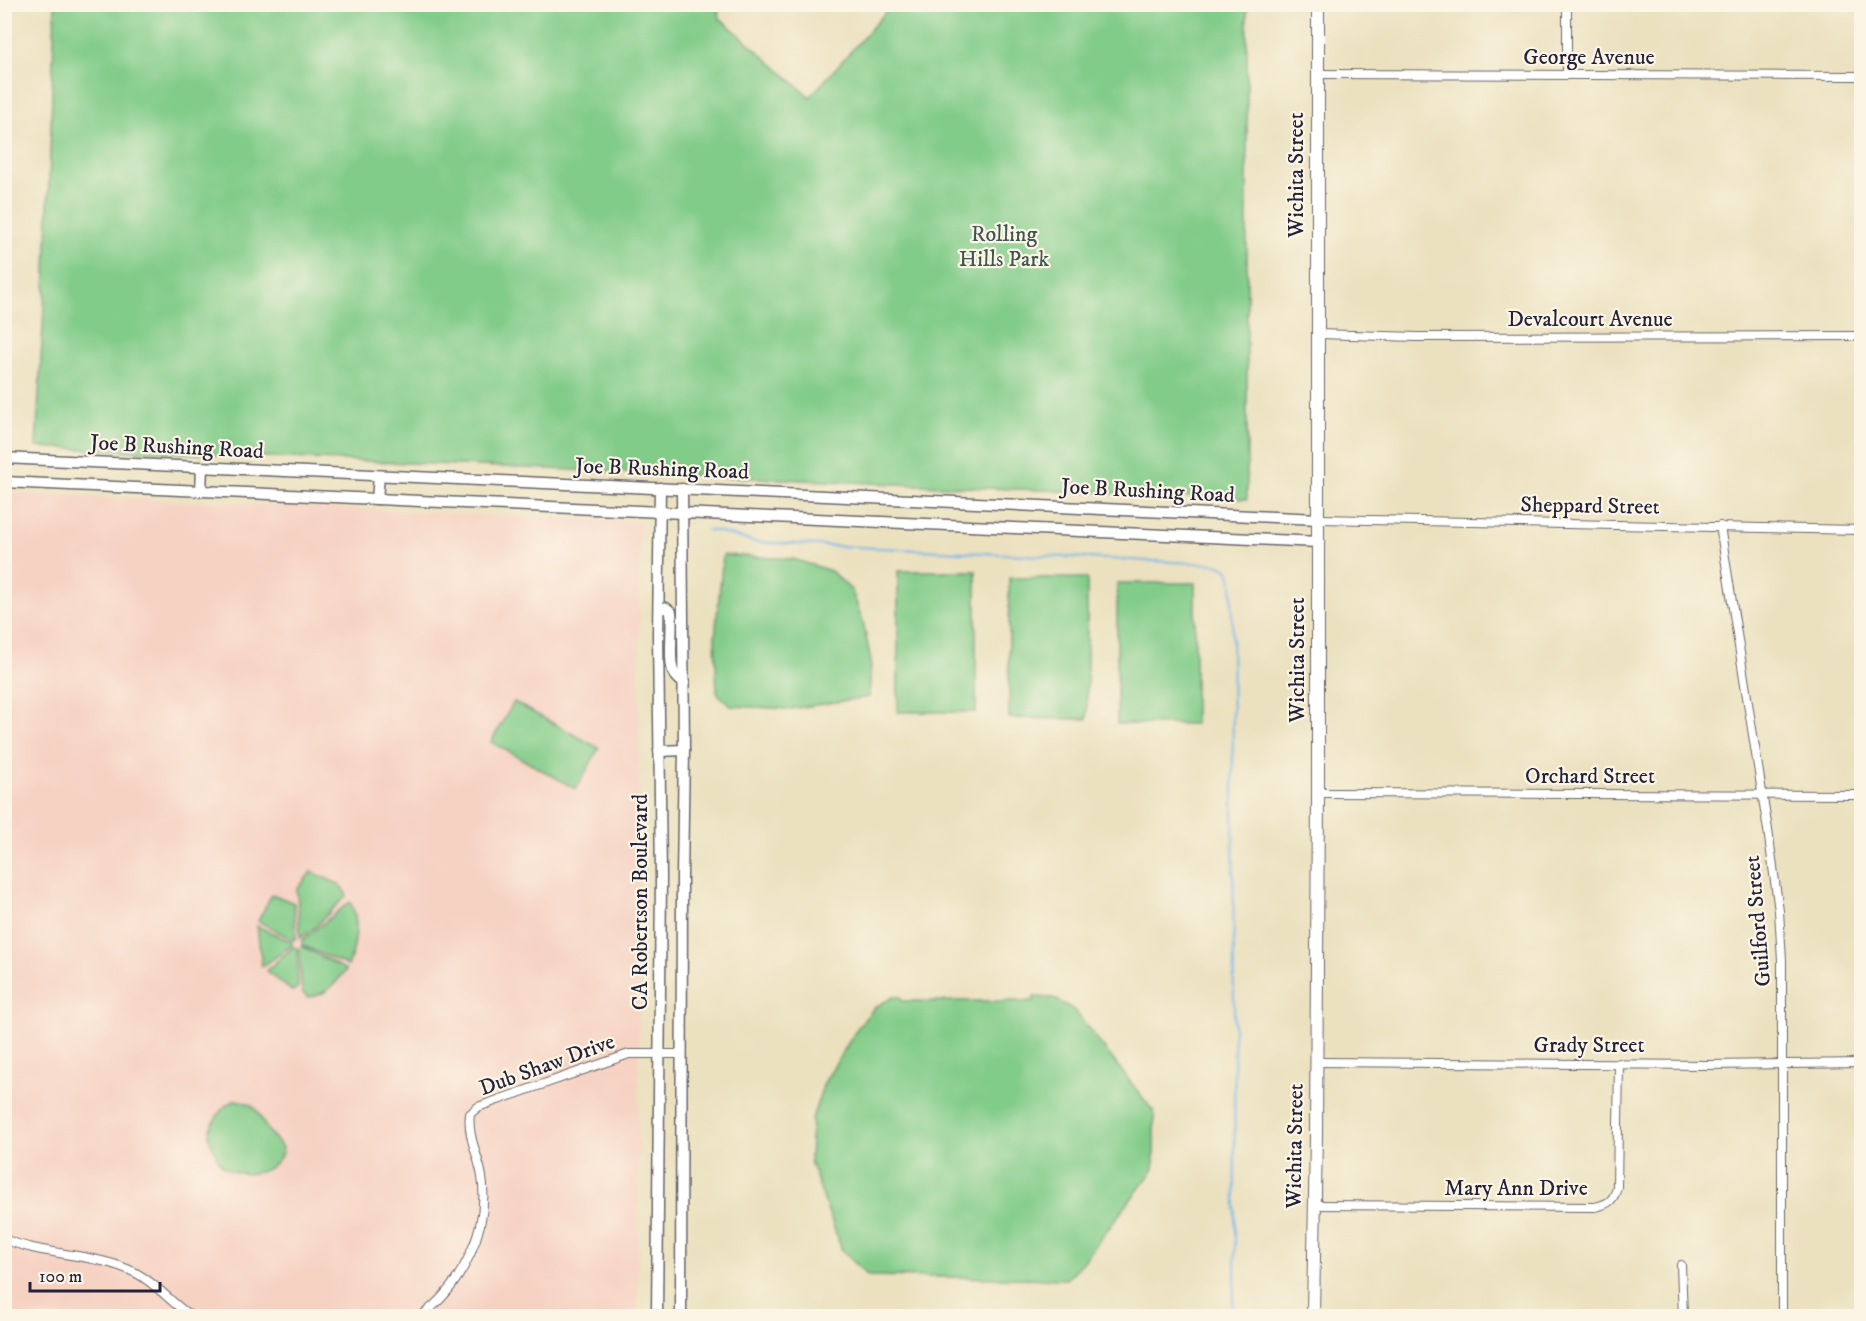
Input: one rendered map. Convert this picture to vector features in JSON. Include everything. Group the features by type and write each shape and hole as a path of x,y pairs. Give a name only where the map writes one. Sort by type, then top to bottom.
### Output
{"main road":[{"name":"Wichita Street","path":"1313,1317 1316,1204 1319,542 1318,4"}],"street":[{"path":"1567,4 1567,75"},
{"name":"George Avenue","path":"1317,74 1862,76"},
{"name":"Devalcourt Avenue","path":"1318,334 1417,338 1862,336"},
{"name":"Joe B Rushing Road","path":"4,458 1319,519"},
{"path":"201,491 202,468"},
{"path":"377,499 379,476"},
{"name":"Joe B Rushing Road","path":"4,482 1319,542"},
{"name":"CA Robertson Boulevard","path":"657,1317 661,878 660,488"},
{"name":"CA Robertson Boulevard","path":"681,1317 684,750 682,489"},
{"name":"Sheppard Street","path":"1319,519 1862,530"},
{"name":"Guilford Street","path":"1719,526 1753,730 1779,911 1782,960 1782,1317"},
{"path":"659,608 666,608 671,612 672,668 676,677 684,683"},
{"path":"659,751 684,750"},
{"name":"Orchard Street","path":"1318,793 1862,795"},
{"path":"661,878 682,877"},
{"name":"Dub Shaw Drive","path":"421,1317 442,1298 456,1281 466,1263 479,1229 484,1197 482,1176 468,1127 470,1114 478,1107 619,1057 630,1054 681,1054"},
{"name":"Grady Street","path":"1317,1062 1862,1063"},
{"name":"Mary Ann Drive","path":"1316,1204 1595,1207 1607,1204 1615,1198 1617,1187 1619,1063"},
{"path":"4,1239 32,1249 68,1253 125,1269 149,1282 191,1317"},
{"path":"1681,1265 1683,1317"}],"shaded area":[{"path":"5,493 640,522 638,1316 5,1316"}],"green space":[{"name":"Rolling Hills Park","path":"55,5 717,5 720,18 810,97 892,5 1247,5 1247,499 36,447 46,272"},
{"path":"723,555 793,559 831,571 852,591 863,622 871,661 869,697 790,709 731,706 717,693 715,638"},
{"path":"898,571 976,571 976,712 898,712"},
{"path":"1009,578 1087,578 1087,719 1009,718"},
{"path":"1117,583 1195,583 1195,724 1117,724"},
{"path":"514,702 599,748 576,789 491,742"},
{"path":"311,872 339,884 347,895 315,927 300,938 297,890"},
{"path":"272,894 294,903 296,938 293,940 258,921"},
{"path":"350,902 356,925 355,942 348,966 302,945 302,940"},
{"path":"257,926 292,942 292,945 262,967"},
{"path":"302,946 346,970 330,988 319,995 307,997 302,992 299,949"},
{"path":"293,947 297,948 298,987 292,991 266,971"},
{"path":"893,997 900,997 904,1001 1034,1001 1034,997 1053,998 1074,1010 1154,1112 1154,1169 1083,1262 1067,1279 868,1276 842,1250 810,1161 812,1119 824,1083 858,1027 875,1007"},
{"path":"236,1100 249,1104 256,1110 267,1129 281,1146 282,1150 278,1160 261,1172 242,1173 224,1167 217,1158 210,1140 210,1130 218,1115 222,1109"}],"waterway":[{"path":"689,483 690,466"},
{"path":"707,530 754,542 1214,564 1224,567 1229,572 1232,582 1235,1233 1232,1316"}]}
